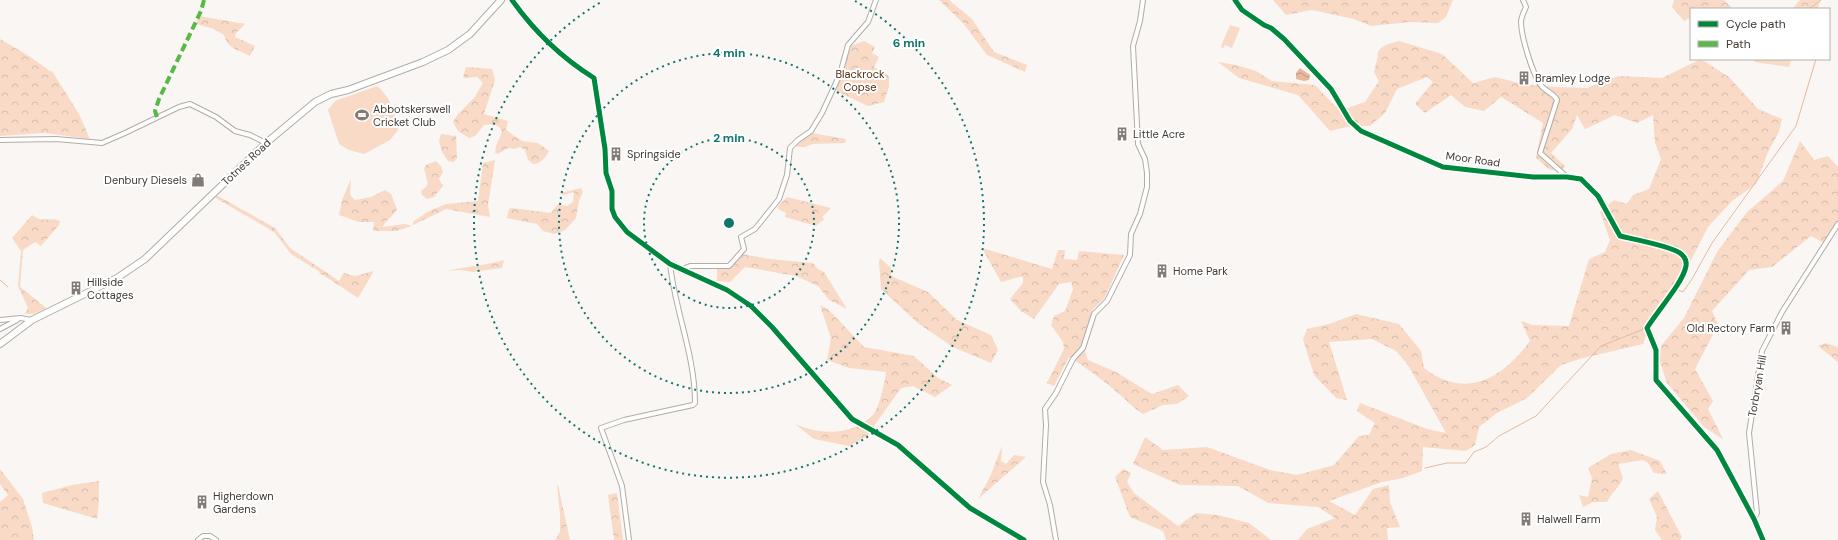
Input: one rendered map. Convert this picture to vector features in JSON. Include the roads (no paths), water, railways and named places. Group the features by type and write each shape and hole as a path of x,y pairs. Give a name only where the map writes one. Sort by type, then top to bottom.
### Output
{"main road":[{"name":"Totnes Road","path":"0,344 32,320 117,278 145,259 266,143 315,102 321,98 374,80 448,50 476,29 501,0"}],"street":[{"path":"512,0 551,46 594,78 605,149 606,173 612,191 615,217 631,236 648,246 680,270 727,290 751,306 765,319 852,419 898,445 970,508 1024,540"},
{"path":"680,270 690,266 729,266 744,249 741,237 755,228 779,199 788,174 790,148 811,131 818,119 840,74 848,45 868,22 876,0"},
{"path":"1056,540 1050,505 1043,482 1046,425 1044,418 1045,409 1056,393 1072,359 1083,348 1094,314 1108,301 1130,255 1131,234 1140,214 1147,187 1145,159 1138,144 1134,46 1144,0"},
{"name":"Moor Road","path":"1235,0 1242,10 1284,38 1331,89 1350,121 1361,131 1443,167 1533,177 1567,177"},
{"path":"1523,0 1526,7 1521,20 1522,32 1533,70 1540,85 1558,100 1540,153 1567,177 1581,179 1598,196 1620,236 1679,252 1685,257 1687,264 1683,276 1646,328 1656,350 1656,380 1717,450 1754,519 1763,540"},
{"path":"0,140 56,139 102,143 179,107 190,104 216,117 235,132 250,135 266,143"},
{"name":"Torbryan Hill","path":"1754,519 1757,513 1749,433 1762,351 1782,312 1838,224"},
{"path":"629,540 622,486 602,428 620,421 693,405 695,403 694,382 670,264"},
{"path":"0,329 19,319"},
{"path":"0,320 32,320"},
{"path":"198,540 203,536 210,536 216,540"}],"water":[{"path":"1300,68 1310,75 1309,80 1304,81 1296,79 1296,73"}],"waterway":[{"path":"1810,8 1821,0"},
{"path":"1650,327 1678,290 1683,292 1712,243 1796,126 1816,60"},
{"path":"0,280 8,287"},
{"path":"1425,468 1447,463 1466,463 1474,452 1486,447 1499,436 1536,416 1601,346 1644,329"}],"place":[{"name":"Bramley Lodge","path":"1524,78"},
{"name":"Abbotskerswell Cricket Club","path":"362,115"},
{"name":"Little Acre","path":"1122,134"},
{"name":"Springside","path":"616,154"},
{"name":"Denbury Diesels","path":"198,180"},
{"name":"Home Park","path":"1162,271"},
{"name":"Hillside Cottages","path":"76,288"},
{"name":"Old Rectory Farm","path":"1786,328"},
{"name":"Higherdown Gardens","path":"202,502"},
{"name":"Halwell Farm","path":"1526,519"}],"park label":[{"name":"Blackrock Copse","path":"860,80"}]}
